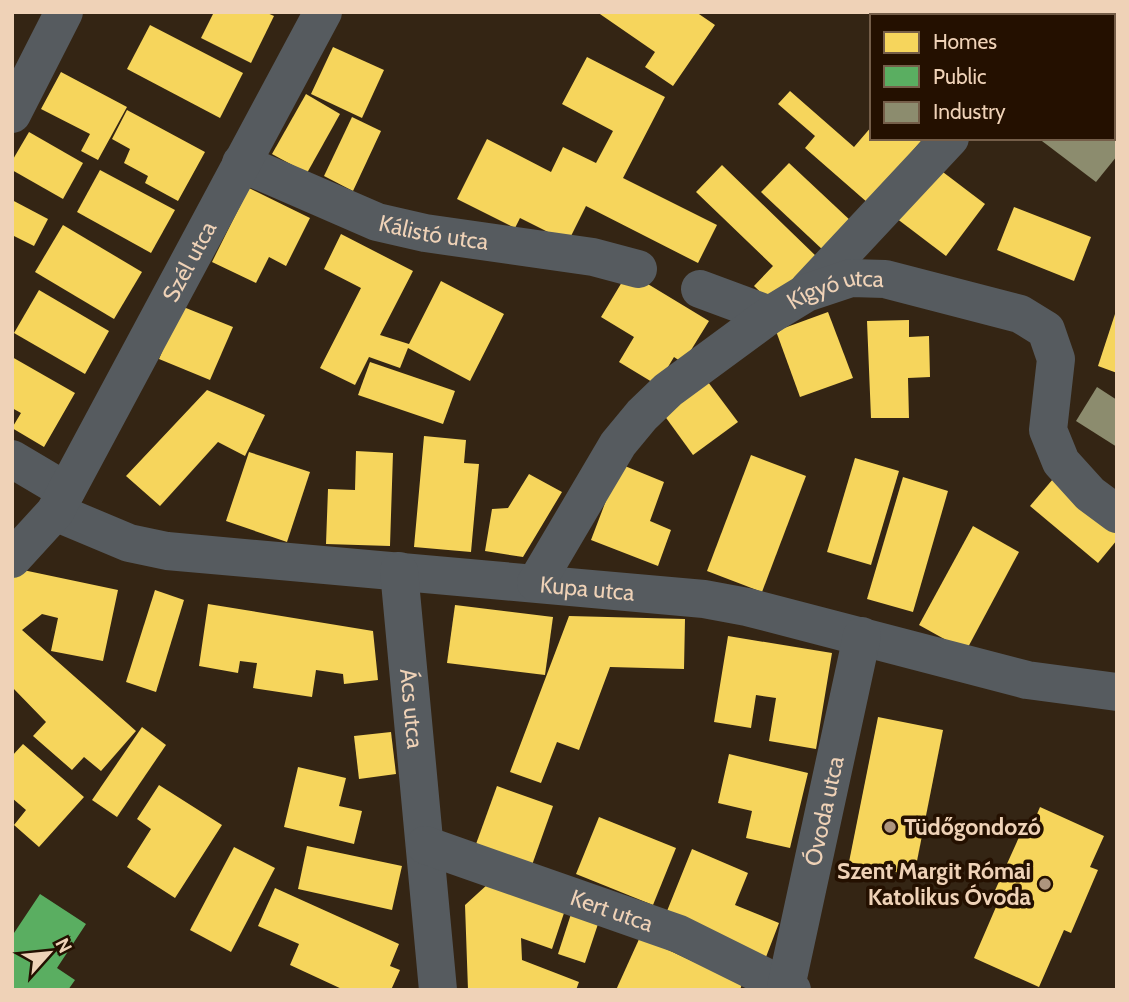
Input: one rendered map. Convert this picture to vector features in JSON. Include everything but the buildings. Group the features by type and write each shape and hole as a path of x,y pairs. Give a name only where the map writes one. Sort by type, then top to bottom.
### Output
{"street":[{"path":"12,114 64,12"},
{"name":"Szél utca","path":"12,559 61,501 323,12"},
{"path":"806,293 948,140"},
{"name":"Kálistó utca","path":"241,163 377,222 425,233 593,257 638,269"},
{"name":"Kígyó utca","path":"536,583 618,444 642,415 668,390 770,316 806,293 852,278 886,279 1020,314 1046,330 1056,359 1048,430 1060,462 1090,494 1117,514"},
{"path":"700,289 770,316"},
{"name":"Kupa utca","path":"12,459 61,501 129,543 167,551 704,599 747,607 1027,680 1117,692"},
{"name":"Ács utca","path":"399,571 438,990"},
{"name":"Óvoda utca","path":"789,988 862,636"},
{"name":"Kert utca","path":"425,845 680,934 789,988"}],"place":[{"name":"Tüdőgondozó","path":"890,827"},
{"name":"Szent Margit Római Katolikus Óvoda","path":"1045,884"}]}
